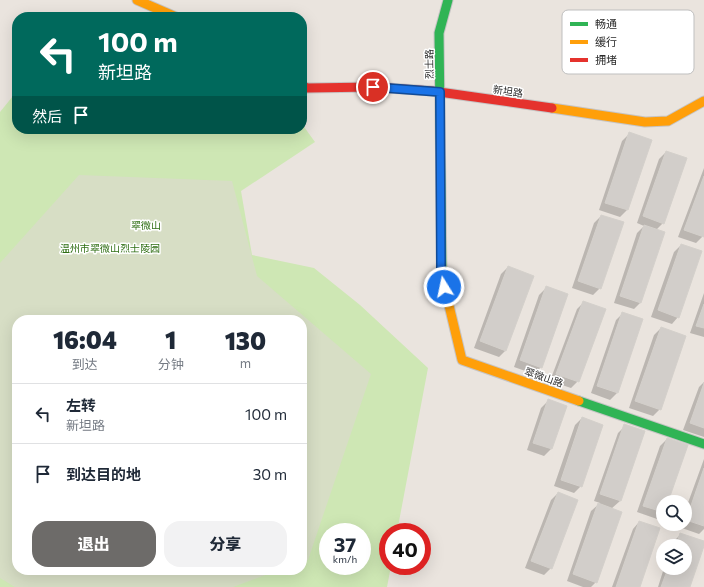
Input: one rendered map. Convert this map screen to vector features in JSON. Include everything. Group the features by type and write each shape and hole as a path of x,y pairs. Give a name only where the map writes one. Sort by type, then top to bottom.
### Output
{"street":[{"path":"137,0 165,12"},
{"name":"烈士路","path":"441,272 439,33 448,0"},
{"name":"新坦路","path":"307,88 373,87 440,92 645,122 668,121 704,101"},
{"name":"翠微山路","path":"441,272 462,360 704,444"}],"green space":[{"name":"翠微山","path":"12,97 12,134 307,134 307,131 315,142 241,191 252,255 314,268 360,305 428,368 399,523 379,523 379,575 389,575 387,587 0,587 0,112"},
{"name":"温州市翠微山烈士陵园","path":"79,175 232,181 257,276 302,315 12,315 12,575 265,575 233,587 15,587 0,578 0,263"},
{"name":"温州市翠微山烈士陵园","path":"307,319 371,374 321,523 319,523 319,528 307,560"}],"building":[{"path":"629,132 652,140 628,210 605,203"},
{"path":"666,151 687,158 664,224 643,216"},
{"path":"704,176 704,237 684,230"},
{"path":"601,215 624,222 601,289 578,281"},
{"path":"644,225 665,232 641,303 620,296"},
{"path":"681,244 702,251 679,318 658,310"},
{"path":"508,266 534,276 506,351 480,341"},
{"path":"546,286 568,294 542,368 520,360"},
{"path":"583,301 606,309 579,382 556,374"},
{"path":"704,304 704,328 696,326"},
{"path":"622,312 643,319 618,393 597,386"},
{"path":"661,327 686,336 661,410 635,401"},
{"path":"704,383 704,428 690,423"},
{"path":"548,399 567,406 552,449 533,443"},
{"path":"582,417 603,425 582,487 561,480"},
{"path":"624,424 645,431 621,501 600,494"},
{"path":"667,438 688,445 670,495 656,495 656,510 643,506"},
{"path":"704,468 704,526 692,522 692,503"},
{"path":"558,492 578,500 552,569 531,561"},
{"path":"598,503 622,512 597,583 573,574"},
{"path":"639,521 656,527 656,531 659,531 640,587 616,587"},
{"path":"680,533 704,541 704,546 690,587 661,587 665,575 692,575 692,539 678,539"}],"traffic: fast":[{"path":"442,276 439,33 448,0"},
{"path":"579,401 704,444"}],"traffic: slow":[{"path":"137,0 165,12"},
{"path":"552,108 645,122 668,121 704,101"},
{"path":"442,276 462,360 579,401"}],"traffic: jam":[{"path":"307,88 373,87 432,91 552,108"}],"route":[{"path":"373,87 440,92 441,272 444,287"}]}
